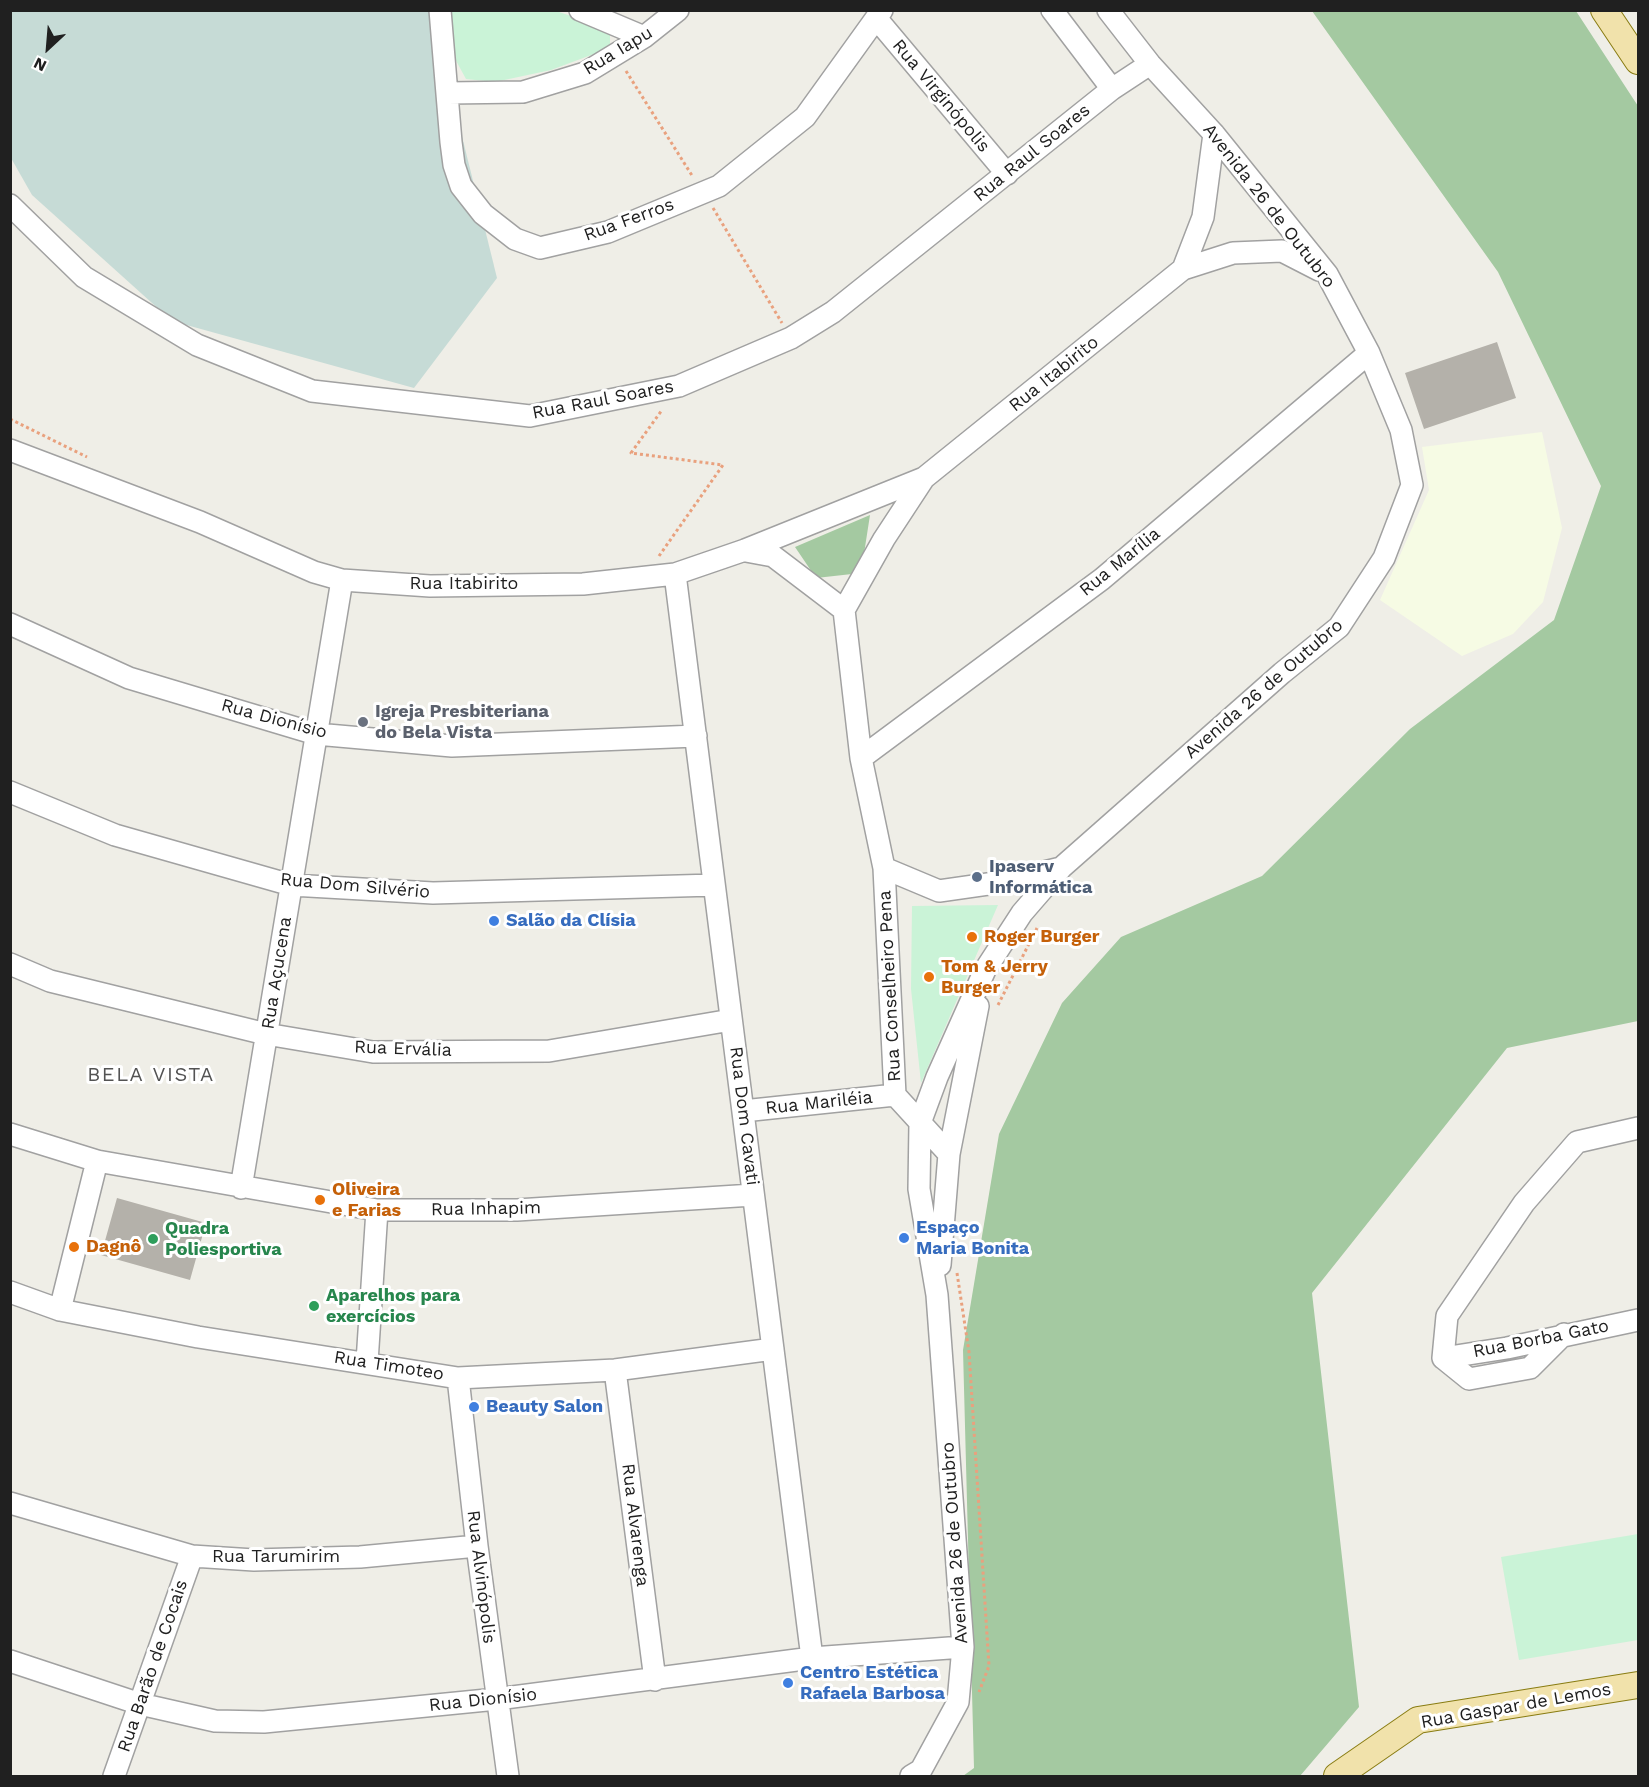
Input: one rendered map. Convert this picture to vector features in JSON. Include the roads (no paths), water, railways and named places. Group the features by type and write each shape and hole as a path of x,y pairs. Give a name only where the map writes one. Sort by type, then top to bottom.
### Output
{"main road":[{"path":"1604,10 1638,61"},
{"name":"Rua Gaspar de Lemos","path":"1337,1776 1418,1720 1638,1685"}],"street":[{"name":"Rua Ferros","path":"440,10 454,165 461,186 483,214 515,239 540,248 608,232 719,186 805,117 879,14"},
{"path":"580,10 644,37"},
{"name":"Rua Iapu","path":"448,93 523,92 585,73 644,37 678,10"},
{"path":"1052,10 1112,89"},
{"name":"Avenida 26 de Outubro","path":"911,1776 921,1770 958,1701 963,1647 937,1295 918,1189 920,1123 937,1077 986,970 1022,913 1061,868 1282,673 1340,627 1384,558 1412,485 1401,430 1369,353 1327,274 1214,134 1150,64 1108,10"},
{"name":"Rua Virginópolis","path":"879,14 1007,174"},
{"name":"Rua Raul Soares","path":"10,205 84,277 196,345 312,391 530,416 679,386 791,338 833,312 1112,89 1150,64"},
{"path":"1183,269 1203,217 1214,134"},
{"name":"Rua Itabirito","path":"10,450 200,522 314,572 342,580 430,586 583,584 644,577 673,564 745,550 924,478 1183,269 1233,253 1282,252 1327,274"},
{"name":"Rua Marília","path":"861,758 1102,579 1369,353"},
{"name":"Rua Itabirito","path":"844,610 884,539 924,478"},
{"path":"745,550 773,556 844,610"},
{"name":"Rua Dom Cavati","path":"673,564 812,1658"},
{"name":"Rua Açucena","path":"241,1188 342,580"},
{"name":"Rua Conselheiro Pena","path":"844,610 861,758 884,868 895,1095 949,1155"},
{"name":"Rua Dionísio","path":"10,624 129,678 316,734 452,746 696,735"},
{"name":"Rua Dom Silvério","path":"10,792 115,835 291,885 433,893 714,885"},
{"name":"Rua Conselheiro Pena","path":"884,868 939,891 1002,882 1061,868"},
{"name":"Rua Ervália","path":"10,964 50,981 267,1035 373,1052 549,1051 731,1020"},
{"name":"Avenida 26 de Outubro","path":"937,1295 949,1155 986,970"},
{"name":"Rua Mariléia","path":"743,1111 895,1095"},
{"name":"Rua Borba Gato","path":"1638,1128 1577,1142 1524,1203 1447,1316 1443,1358 1507,1348 1638,1320"},
{"name":"Rua Inhapim","path":"10,1134 97,1161 377,1210 517,1210 753,1194"},
{"path":"60,1310 97,1161"},
{"path":"367,1362 377,1210"},
{"name":"Rua Timoteo","path":"10,1292 60,1310 198,1337 458,1378 615,1370 773,1349"},
{"name":"Rua Alvarenga","path":"615,1370 655,1680"},
{"name":"Rua Alvinópolis","path":"458,1378 477,1546 508,1776"},
{"name":"Rua Tarumirim","path":"10,1503 192,1556 254,1560 360,1557 477,1546"},
{"name":"Rua Barão de Cocais","path":"114,1776 192,1556"},
{"name":"Rua Dionísio","path":"10,1661 140,1704 215,1720 264,1722 497,1699 812,1658 963,1647"}],"place":[{"name":"Igreja Presbiteriana do Bela Vista","path":"363,722"},
{"name":"Ipaserv Informática","path":"977,877"},
{"name":"Salão da Clísia","path":"494,921"},
{"name":"Roger Burger","path":"972,937"},
{"name":"Tom & Jerry Burger","path":"929,977"},
{"name":"Oliveira e Farias","path":"320,1200"},
{"name":"Espaço Maria Bonita","path":"904,1238"},
{"name":"Quadra Poliesportiva","path":"153,1239"},
{"name":"Dagnô","path":"74,1247"},
{"name":"Aparelhos para exercícios","path":"314,1306"},
{"name":"Beauty Salon","path":"474,1407"},
{"name":"Centro Estética Rafaela Barbosa","path":"788,1683"}],"district":[{"name":"BELA VISTA","path":"151,1075"}]}
